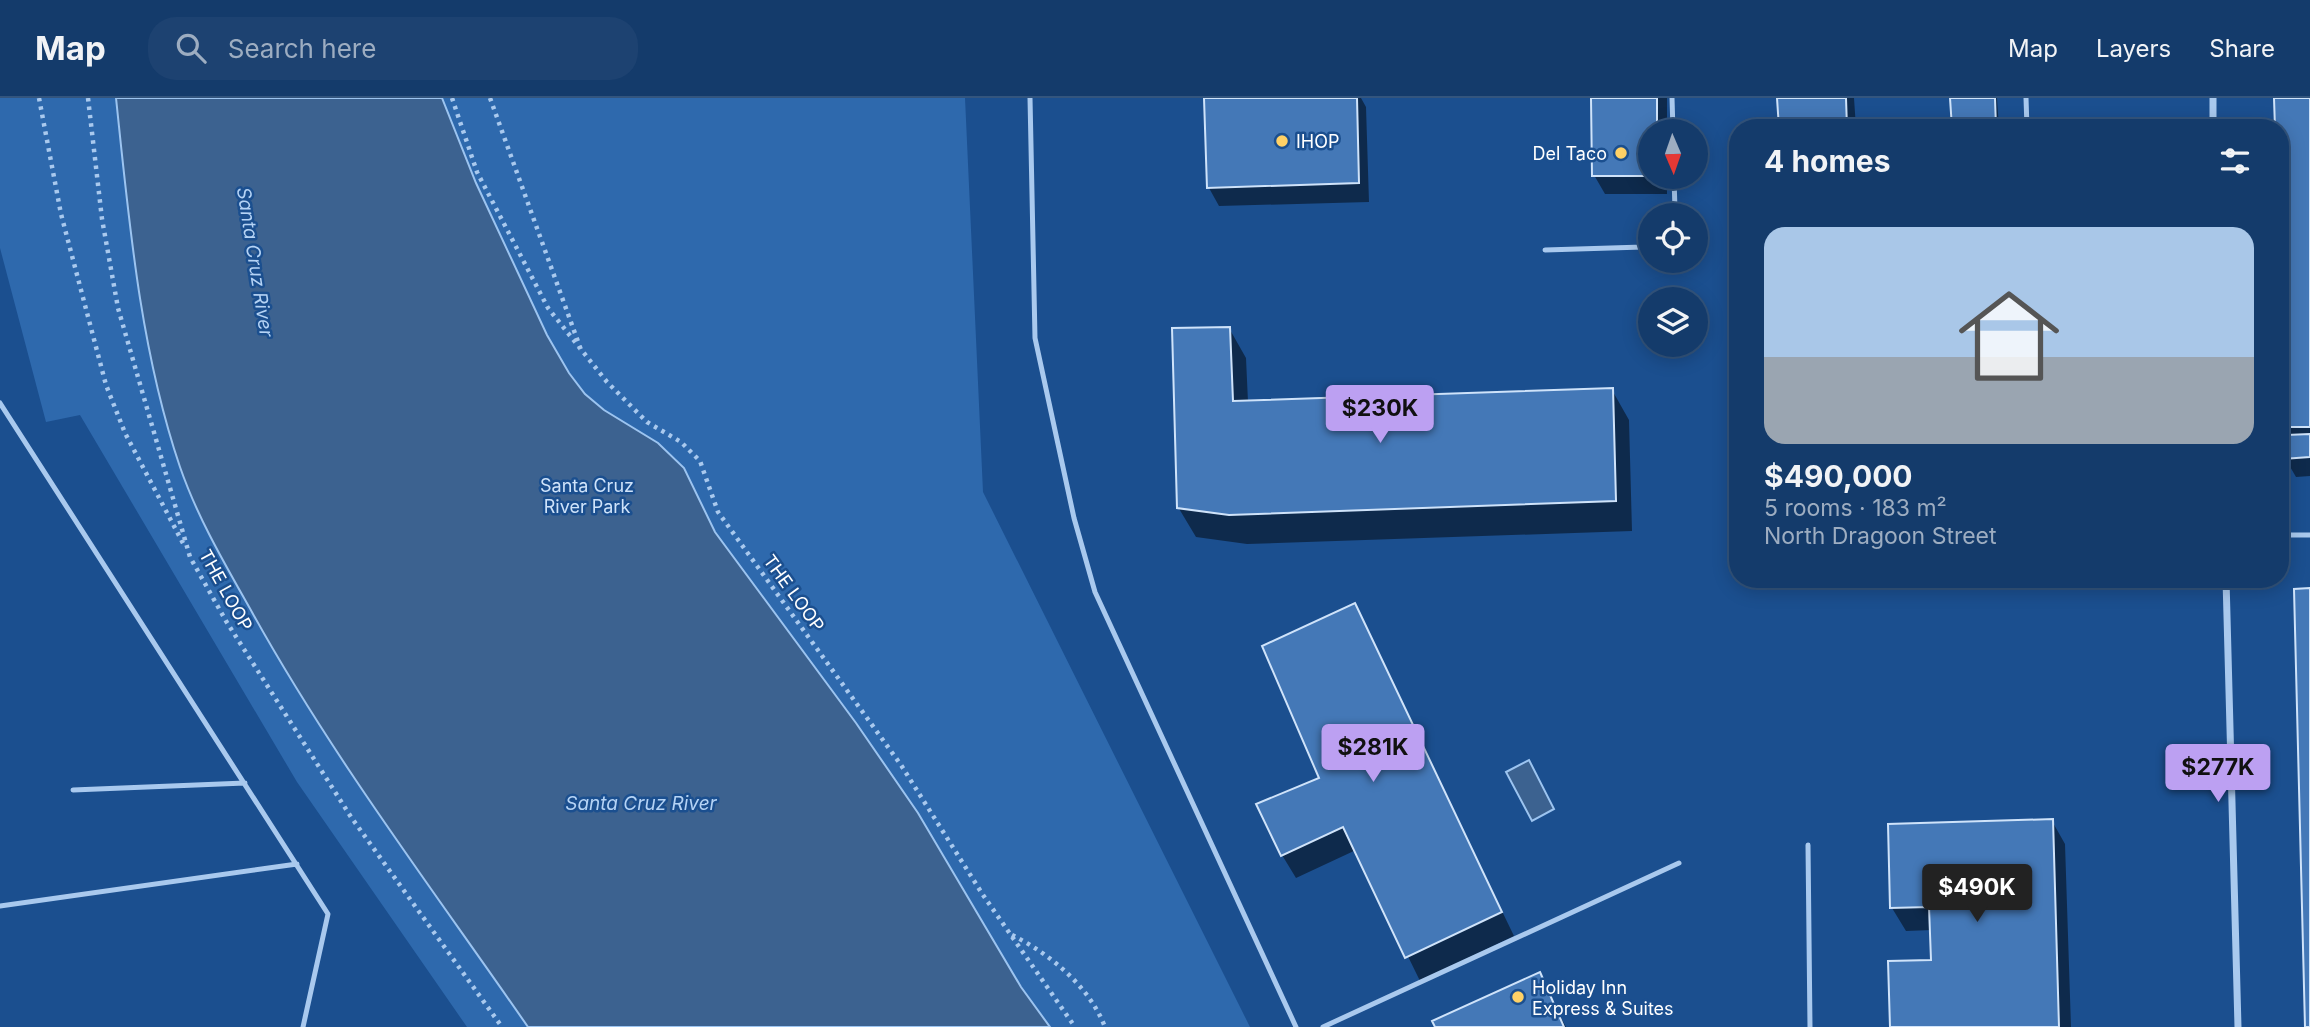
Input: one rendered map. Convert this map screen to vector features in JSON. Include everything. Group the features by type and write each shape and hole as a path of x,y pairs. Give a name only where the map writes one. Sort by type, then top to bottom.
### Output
{"street":[{"path":"2213,98 2213,119"},
{"path":"2226,588 2238,1027"}],"lane":[{"path":"1030,98 1035,338 1074,518 1095,592 1296,1027"},
{"path":"1672,98 1673,119"},
{"path":"2026,98 2027,119"},
{"path":"1545,250 1638,247"},
{"path":"0,403 328,914 303,1027"},
{"path":"2289,536 2310,535"},
{"path":"73,790 245,783"},
{"path":"1808,845 1810,1027"},
{"path":"1323,1027 1679,863"},
{"path":"0,906 297,864"}],"path":[{"path":"39,98 61,214 106,385 125,433 190,557"},
{"name":"THE LOOP","path":"88,98 102,219 118,308 190,557 226,621 351,817 502,1027"},
{"name":"THE LOOP","path":"452,98 477,172 548,308 584,357 647,422 681,442 700,461 718,512 901,765 1075,1027"},
{"path":"490,98 584,357"},
{"name":"THE LOOP","path":"1011,934 1041,950 1066,973 1084,993 1105,1027"}],"green space":[{"name":"Santa Cruz River Park","path":"0,98 965,98 983,492 1250,1027 467,1027 297,782 80,415 46,422 0,248"}],"water":[{"name":"Santa Cruz River","path":"116,98 442,98 476,183 547,335 569,373 585,394 604,410 658,443 684,468 715,532 856,723 918,813 1021,987 1050,1027 528,1027 385,824 316,720 243,596 195,505 166,422 146,331 131,238"},
{"path":"1529,760 1554,809 1532,821 1506,772"}],"building":[{"name":"IHOP","path":"1204,98 1357,98 1359,183 1207,188"},
{"name":"Del Taco","path":"1591,98 1657,98 1657,119 1638,119 1638,176 1592,176"},
{"path":"1777,98 1846,98 1847,119 1778,119"},
{"path":"1950,98 1995,98 1996,119 1951,119"},
{"path":"2274,98 2310,98 2310,427 2289,427 2289,119 2275,119"},
{"path":"1230,327 1233,401 1613,388 1616,501 1229,515 1177,508 1172,328"},
{"path":"2310,434 2310,457 2289,459 2289,435"},
{"path":"2310,588 2310,1027 2305,1027 2294,589"},
{"path":"1355,603 1502,912 1405,958 1343,827 1281,856 1256,804 1319,778 1262,646"},
{"path":"2053,819 2059,1027 1890,1027 1888,961 1931,960 1929,907 1890,908 1888,824"},
{"name":"Holiday Inn Express & Suites","path":"1540,972 1564,1027 1435,1027 1432,1021"}],"place":[{"name":"IHOP","path":"1282,141"},
{"name":"Del Taco","path":"1621,153"},
{"name":"Holiday Inn Express & Suites","path":"1518,997"}]}
